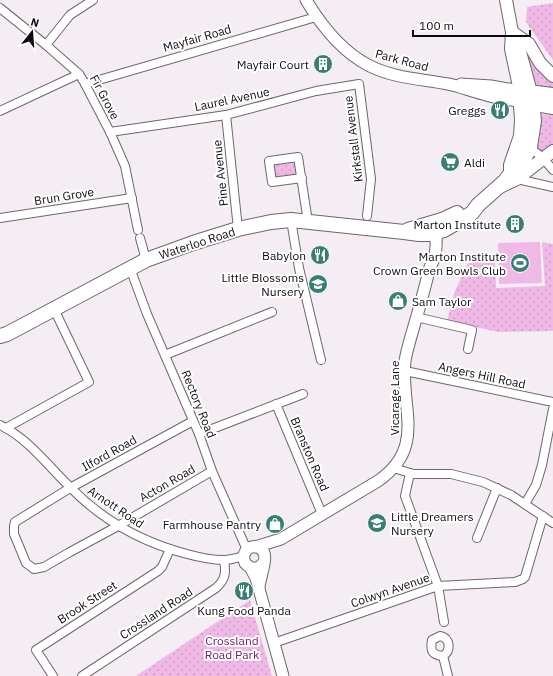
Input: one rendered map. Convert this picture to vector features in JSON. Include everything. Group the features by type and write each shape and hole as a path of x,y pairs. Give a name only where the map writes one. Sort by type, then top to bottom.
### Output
{"highway":[{"path":"526,97 553,95"},
{"path":"526,97 553,106"},
{"path":"432,228 458,222 472,213 478,205 514,176 511,165 524,145 534,121 526,97"},
{"name":"Waterloo Road","path":"2,337 146,260 238,229 271,222 291,220 419,234 432,228"}],"main road":[{"path":"506,0 512,32 519,48 526,97"},
{"path":"512,32 529,44 540,63 553,76"},
{"path":"514,176 553,151"}],"street":[{"path":"46,45 70,15 93,0"},
{"name":"Park Road","path":"306,0 316,16 336,41 369,66 401,76 449,84 484,95 526,97"},
{"name":"Fir Grove","path":"0,8 79,74 85,84 110,132 125,166 146,260"},
{"name":"Mayfair Road","path":"85,84 316,16"},
{"path":"0,111 79,74"},
{"name":"Laurel Avenue","path":"110,132 226,115 316,91 358,84"},
{"name":"Kirkstall Avenue","path":"358,84 371,179 367,216"},
{"name":"Pine Avenue","path":"226,115 238,229"},
{"path":"524,145 543,158 553,170"},
{"path":"302,178 272,182 269,161 298,157 302,178 308,222"},
{"path":"514,176 553,187"},
{"name":"Brun Grove","path":"0,218 132,198"},
{"path":"291,220 300,268 321,360"},
{"name":"Vicarage Lane","path":"283,676 256,578 250,567 245,563 248,551 281,539 378,481 394,468 404,450 407,441 408,418 405,362 430,267 434,261 432,228"},
{"name":"Rectory Road","path":"130,268 147,314 193,421 212,471 248,551"},
{"path":"3,427 89,382 54,309"},
{"path":"166,356 272,312"},
{"path":"416,317 472,330 468,349"},
{"name":"Angers Hill Road","path":"405,371 553,402"},
{"path":"198,434 303,394"},
{"name":"Branston Road","path":"276,404 322,514"},
{"path":"525,504 536,485 553,409"},
{"name":"Ilford Road","path":"70,552 40,569 34,569 26,563 14,534 15,522 70,488 193,421"},
{"name":"Arnott Road","path":"3,427 33,447 70,488 84,500 118,526 134,535 170,549 209,559 224,560 248,551"},
{"path":"394,468 410,473 451,474 472,479 497,488 525,504 553,523"},
{"name":"Acton Road","path":"70,552 212,471"},
{"path":"410,473 405,496 438,586 444,622"},
{"path":"477,538 497,488"},
{"name":"Colwyn Avenue","path":"274,643 438,586 515,582 523,579 525,577 543,516"},
{"name":"Vicarage Lane","path":"259,593 260,578 265,560 281,539"},
{"name":"Brook Street","path":"53,676 36,650 158,571 162,567 170,549"},
{"path":"248,551 261,549 265,555 265,560 260,567 250,567"},
{"name":"Crossland Road","path":"82,676 222,583 226,570 224,560"},
{"path":"443,656 448,676"}],"green space":[{"path":"553,3 553,60 526,22 527,7"},
{"path":"529,44 553,76 553,95 531,92 519,48"},
{"path":"551,111 553,111 553,145 541,153 534,146 536,114 549,115"},
{"path":"298,157 302,178 272,182 269,161"},
{"name":"Marton Institute Crown Green Bowls Club","path":"540,242 542,283 499,284 498,243"},
{"path":"542,242 553,244 553,331 498,332 447,321 455,291 471,257 495,260 496,288 545,286"},
{"name":"Crossland Road Park","path":"250,600 272,676 136,676"}],"place":[{"name":"Mayfair Court","path":"323,64"},
{"name":"Greggs","path":"500,110"},
{"name":"Aldi","path":"450,162"},
{"name":"Marton Institute","path":"515,224"},
{"name":"Babylon","path":"320,255"},
{"name":"Marton Institute Crown Green Bowls Club","path":"520,263"},
{"name":"Little Blossoms Nursery","path":"318,284"},
{"name":"Sam Taylor","path":"398,301"},
{"name":"Little Dreamers Nursery","path":"377,523"},
{"name":"Farmhouse Pantry","path":"275,524"},
{"name":"Kung Food Panda","path":"244,591"}]}
